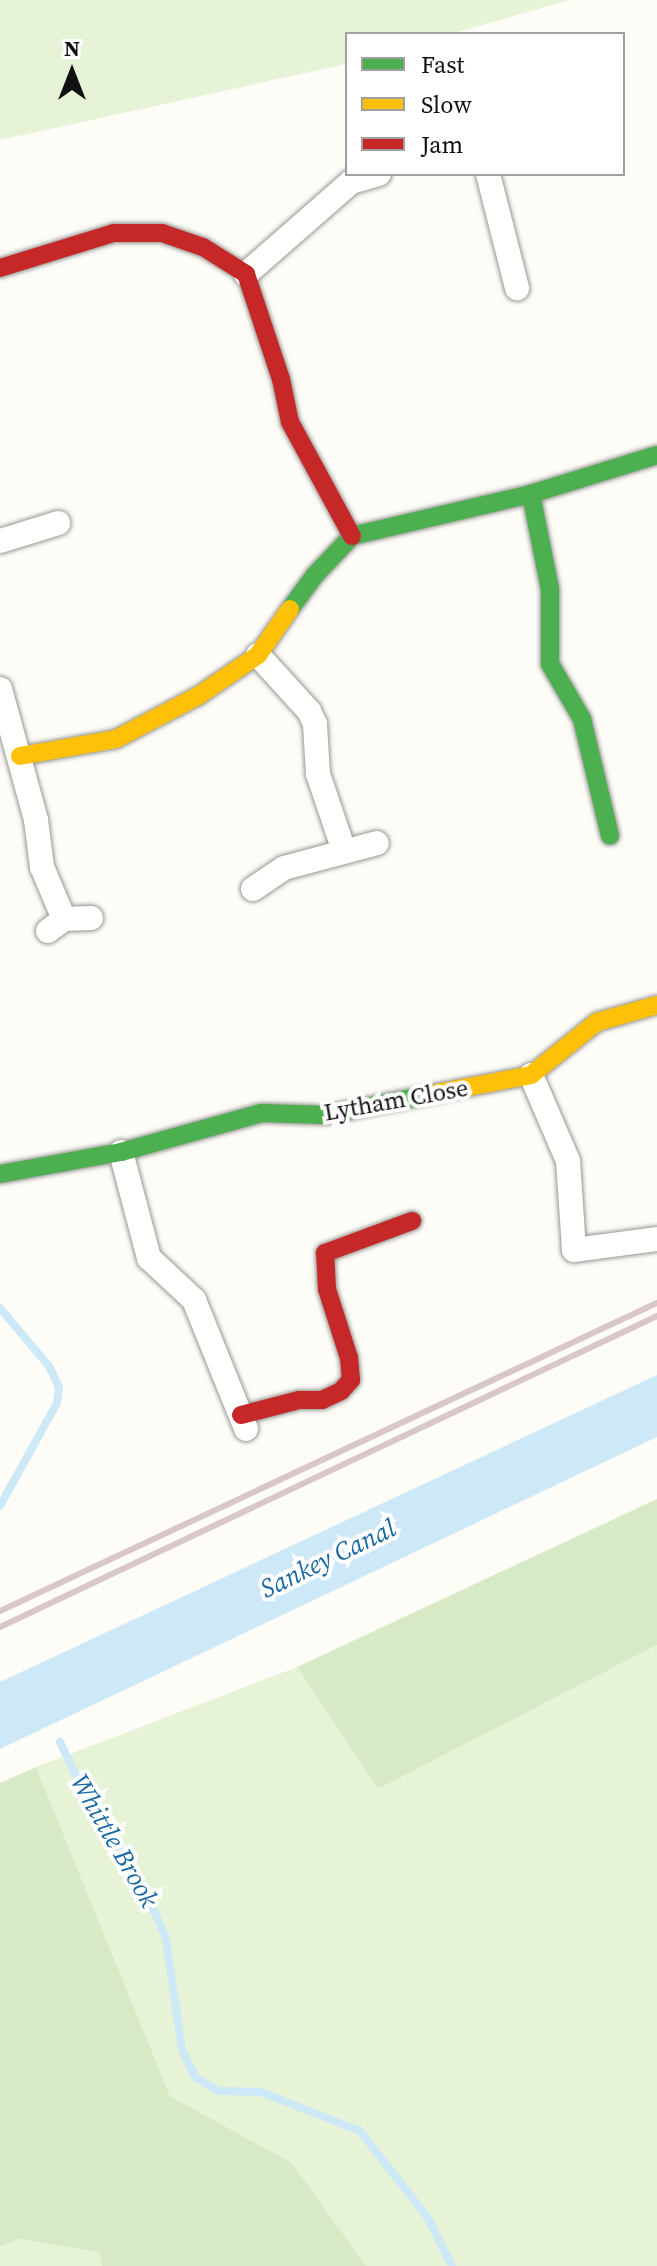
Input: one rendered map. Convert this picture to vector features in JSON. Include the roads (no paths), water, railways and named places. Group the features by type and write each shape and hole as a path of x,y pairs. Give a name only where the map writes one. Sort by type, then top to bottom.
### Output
{"street":[{"path":"246,274 351,182 372,176"},
{"path":"489,176 517,288"},
{"path":"0,268 114,233 162,233 203,247 246,274 281,379 290,422 352,536"},
{"path":"20,756 116,739 198,696 258,655 315,575 352,536 531,494 657,455"},
{"path":"531,494 550,589 550,664 582,719 610,836"},
{"path":"0,541 58,523"},
{"path":"258,655 309,711 315,724 318,774 344,851"},
{"path":"0,689 36,820 42,867 56,925 91,918"},
{"path":"253,889 284,868 377,843"},
{"name":"Lytham Close","path":"0,1174 121,1152 262,1113 325,1115 531,1075 597,1022 657,1005"},
{"path":"531,1075 568,1161 574,1250 657,1239"},
{"path":"121,1152 149,1258 194,1300 244,1422 299,1400 322,1400 341,1391 351,1380 349,1358 327,1289 325,1253 412,1221"}],"water":[{"name":"Sankey Canal","path":"657,1375 657,1437 0,1749 0,1682"}],"waterway":[{"path":"0,1308 49,1366 59,1387 57,1403 0,1506"},
{"name":"Whittle Brook","path":"60,1742 87,1799 143,1884 166,1939 182,2050 195,2077 218,2091 261,2092 360,2131 428,2218 452,2266"}],"railway":[{"path":"0,1611 657,1303"},
{"path":"0,1627 657,1316"}]}
